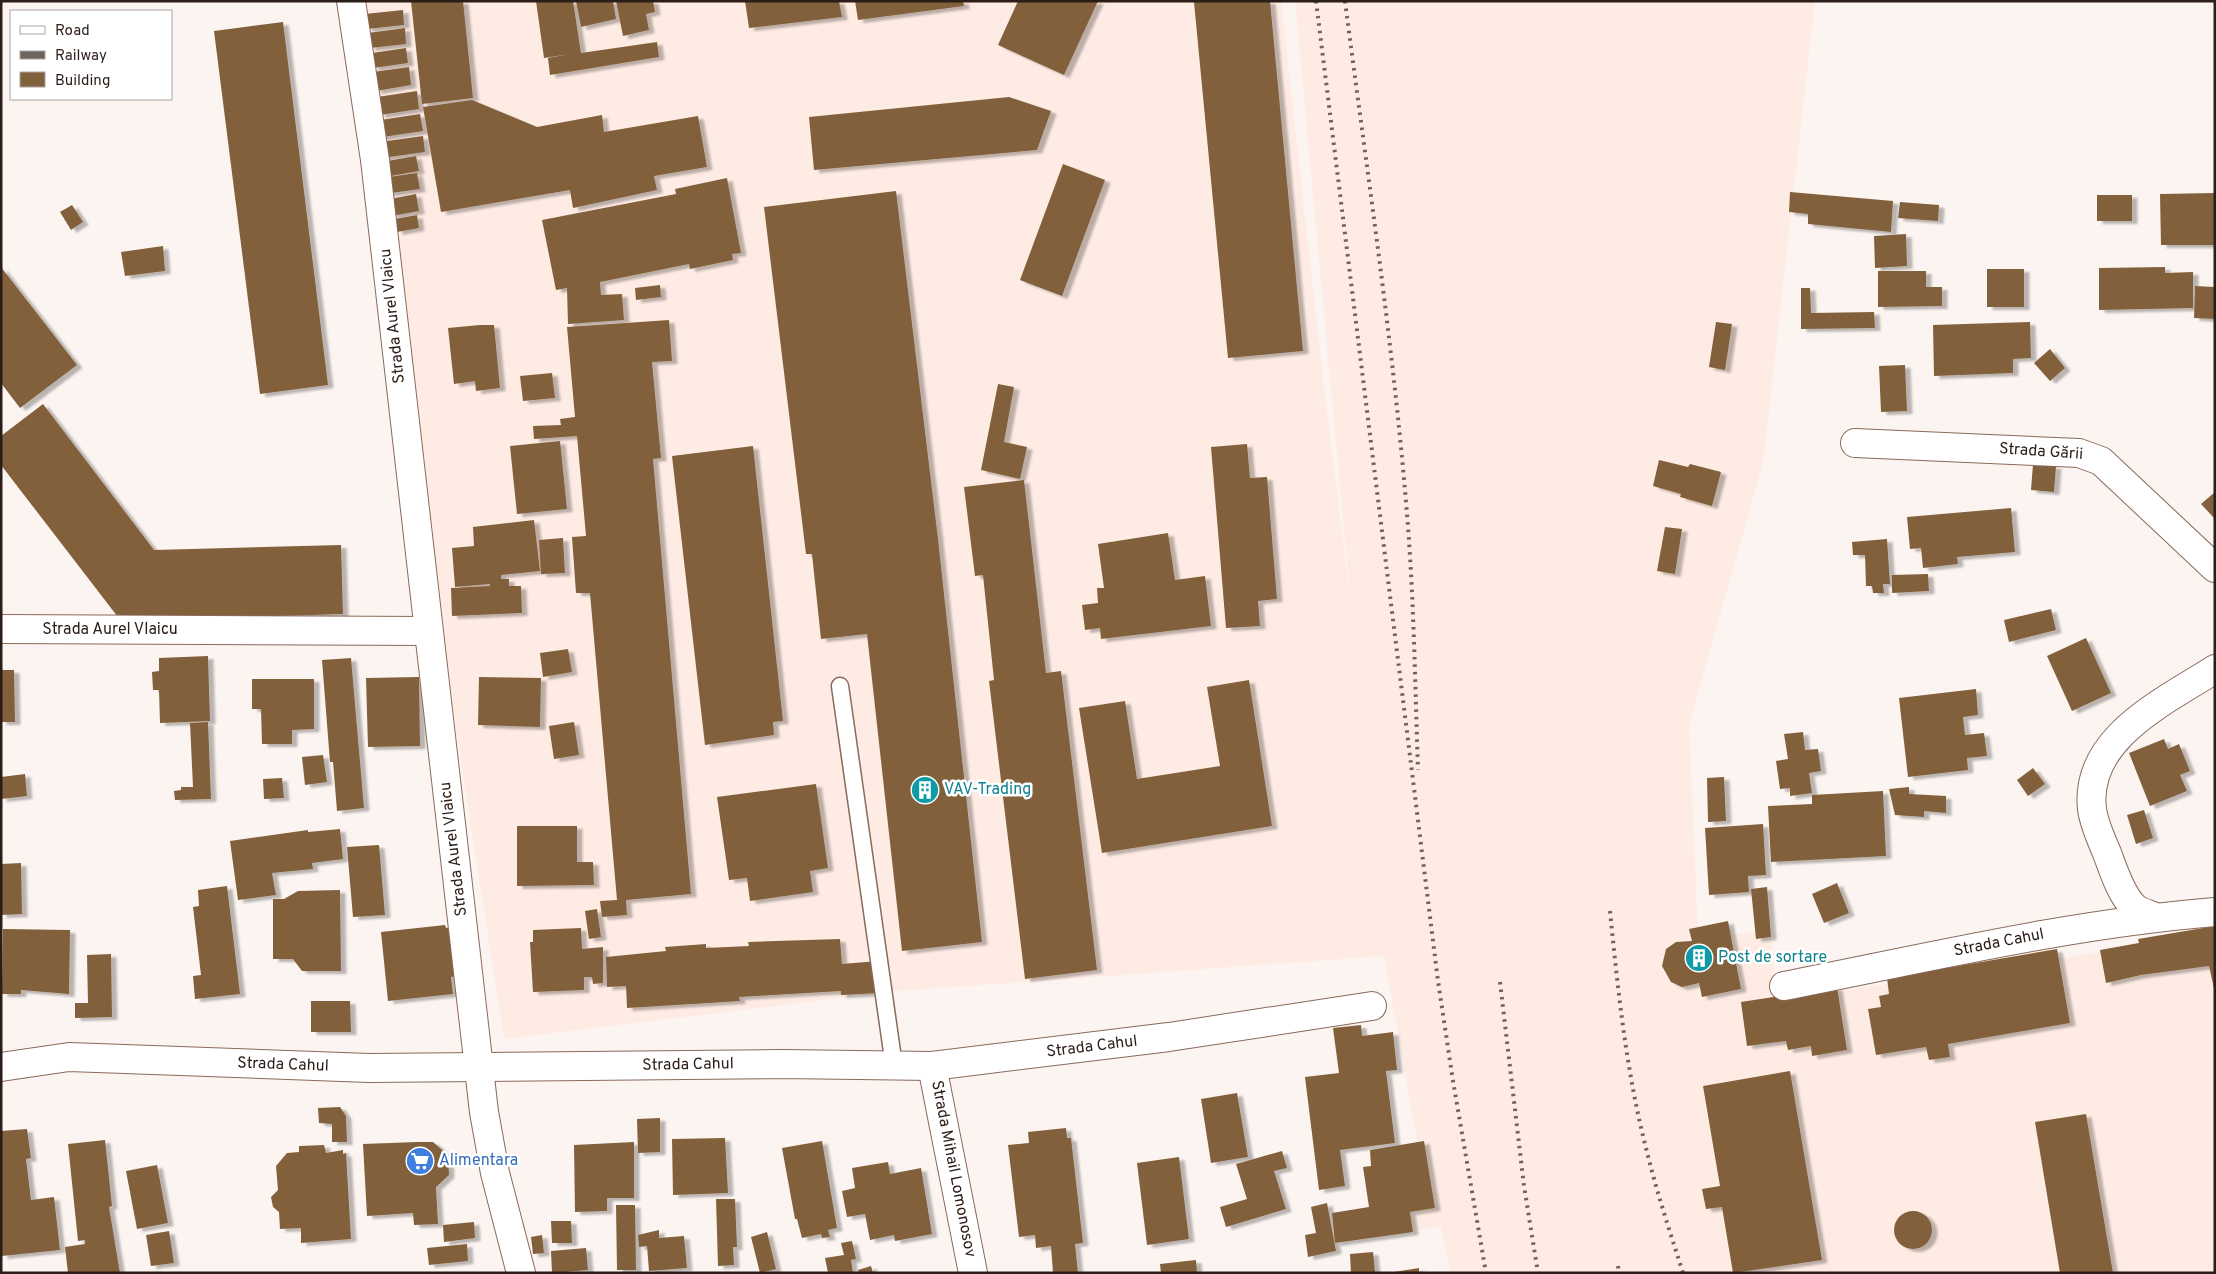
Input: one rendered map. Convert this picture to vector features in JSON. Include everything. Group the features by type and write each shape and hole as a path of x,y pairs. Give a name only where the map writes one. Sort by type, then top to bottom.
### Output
{"street":[{"name":"Strada Aurel Vlaicu","path":"351,1 375,160 484,1112 495,1173 520,1273"},
{"name":"Strada Gării","path":"1855,443 2079,452 2091,456 2101,460 2215,568"},
{"name":"Strada Aurel Vlaicu","path":"1,629 428,631"},
{"path":"2155,917 2134,907 2110,862 2092,810 2094,778 2100,762 2111,744 2128,728 2215,669"},
{"name":"Strada Cahul","path":"1784,986 2067,930 2155,917 2215,912"},
{"name":"Strada Cahul","path":"1,1067 69,1057 369,1068 784,1064 932,1066 1169,1038 1372,1006"},
{"name":"Strada Mihail Lomonosov","path":"932,1066 973,1273"}],"lane":[{"path":"840,686 894,1066"}],"shaded area":[{"path":"343,1 1281,1 1327,413 1351,605 1295,1 1815,1 1763,463 1689,725 1698,933 1731,929 1733,935 1770,929 1777,1000 2215,935 2215,1273 1451,1273 1441,1227 1381,1234 1420,1157 1384,956 898,991 504,1039"}],"building":[{"path":"411,1 463,1 473,98 422,104"},
{"path":"536,1 573,1 581,53 657,42 659,57 550,75 548,58 570,54 544,58"},
{"path":"576,1 613,1 616,19 581,27"},
{"path":"616,1 653,1 655,12 646,14 649,30 623,36"},
{"path":"745,1 839,1 842,17 749,28"},
{"path":"855,1 963,1 964,6 858,20"},
{"path":"1018,1 1098,1 1064,75 998,45"},
{"path":"1270,1 1303,351 1228,358 1194,2"},
{"path":"403,10 404,25 367,29 365,14"},
{"path":"283,22 328,385 260,394 214,31"},
{"path":"405,28 406,44 370,48 368,33"},
{"path":"406,48 408,63 373,68 372,53"},
{"path":"409,67 411,85 376,91 373,72"},
{"path":"417,91 419,109 380,115 377,97"},
{"path":"1009,97 1051,111 1037,150 814,170 809,117"},
{"path":"472,100 537,127 602,115 604,132 698,116 707,167 654,176 657,190 573,208 570,190 441,212 423,107"},
{"path":"420,114 423,131 376,138 374,121"},
{"path":"423,136 425,152 382,158 380,142"},
{"path":"416,156 419,171 385,177 382,162"},
{"path":"1063,164 1105,180 1062,296 1020,280"},
{"path":"417,173 420,189 384,194 382,178"},
{"path":"727,178 741,253 732,254 733,260 690,269 689,264 600,282 601,295 622,294 624,320 568,324 567,288 556,290 542,220 676,194 675,189"},
{"path":"896,191 938,539 982,942 902,951 867,634 821,639 812,554 806,554 764,207"},
{"path":"1790,192 1893,201 1891,232 1808,224 1808,214 1789,212"},
{"path":"2215,193 2215,245 2161,245 2160,194"},
{"path":"416,194 419,211 392,216 390,199"},
{"path":"2097,195 2132,195 2132,221 2097,221"},
{"path":"1900,202 1939,205 1938,221 1898,218"},
{"path":"72,205 83,222 71,230 60,212"},
{"path":"417,215 419,228 397,232 395,219"},
{"path":"1906,234 1907,266 1875,268 1874,236"},
{"path":"163,246 165,271 125,276 121,252"},
{"path":"1,267 77,365 20,408 1,383"},
{"path":"2165,267 2165,273 2193,272 2193,308 2099,310 2099,268"},
{"path":"1987,269 2024,269 2024,307 1987,307"},
{"path":"1878,271 1926,271 1926,287 1942,287 1942,306 1878,307"},
{"path":"660,285 661,297 636,300 635,288"},
{"path":"2195,286 2215,287 2215,319 2194,318"},
{"path":"1801,288 1810,288 1811,313 1874,312 1875,328 1801,329"},
{"path":"669,320 672,361 652,362 661,458 653,459 691,894 626,900 627,915 602,917 600,901 617,900 590,593 576,593 572,537 586,536 577,436 534,439 533,426 561,425 560,419 575,417 567,327"},
{"path":"1716,322 1732,324 1725,370 1709,367"},
{"path":"2030,322 2031,358 2013,359 2013,373 1934,376 1933,325"},
{"path":"494,325 500,388 476,391 475,381 454,384 448,328"},
{"path":"2050,349 2065,368 2050,381 2034,363"},
{"path":"1905,365 1907,411 1881,412 1879,366"},
{"path":"552,373 555,398 523,401 520,376"},
{"path":"998,384 1014,387 1004,442 1027,447 1020,479 981,470"},
{"path":"43,404 154,550 341,545 343,614 121,621 1,465 1,436"},
{"path":"560,441 567,509 517,514 510,446"},
{"path":"1247,444 1250,478 1267,477 1277,599 1258,601 1260,626 1226,628 1211,447"},
{"path":"753,446 783,721 773,722 774,735 705,745 672,456"},
{"path":"1659,460 1688,467 1690,464 1721,472 1712,506 1680,497 1681,494 1653,486"},
{"path":"2033,464 2056,466 2054,492 2031,490"},
{"path":"1024,480 1046,673 1061,671 1097,970 1025,979 989,681 994,680 983,575 975,576 964,487"},
{"path":"2215,492 2215,519 2201,504"},
{"path":"2011,508 2015,552 1957,557 1958,564 1923,568 1921,548 1910,549 1907,517"},
{"path":"534,520 540,571 501,575 501,579 509,579 509,586 521,586 522,613 452,616 451,588 490,586 490,584 455,587 452,548 474,546 473,527"},
{"path":"1665,527 1682,529 1675,574 1657,571"},
{"path":"1168,533 1175,580 1205,576 1211,626 1101,639 1100,628 1085,630 1082,605 1098,603 1097,588 1104,588 1098,544"},
{"path":"563,538 565,573 541,574 539,540"},
{"path":"1887,539 1890,584 1883,584 1884,593 1873,593 1872,586 1866,586 1865,555 1853,555 1852,542"},
{"path":"1928,574 1929,591 1892,593 1892,575"},
{"path":"2051,609 2056,630 2009,642 2004,620"},
{"path":"2086,638 2111,693 2072,711 2047,656"},
{"path":"568,649 572,672 543,677 540,653"},
{"path":"208,656 210,721 160,723 159,690 153,690 152,672 159,671 159,658"},
{"path":"351,658 364,808 337,811 333,762 330,762 322,660"},
{"path":"1,670 14,670 15,722 1,722"},
{"path":"419,677 420,746 368,747 366,678"},
{"path":"479,677 541,678 540,727 478,725"},
{"path":"252,679 314,679 314,729 292,730 292,744 262,744 261,709 252,709"},
{"path":"1249,680 1272,826 1102,853 1079,708 1125,701 1137,779 1220,766 1207,687"},
{"path":"1976,689 1978,715 1963,717 1965,735 1984,733 1987,756 1967,758 1968,770 1908,777 1899,698"},
{"path":"208,722 211,799 175,800 174,791 181,790 181,787 193,787 190,723"},
{"path":"574,722 579,755 554,759 549,726"},
{"path":"1803,732 1805,750 1818,749 1821,771 1809,773 1812,793 1790,796 1790,788 1780,789 1776,761 1788,759 1784,734"},
{"path":"2164,739 2168,749 2179,744 2190,771 2180,775 2187,791 2150,806 2129,753"},
{"path":"323,755 327,782 305,785 302,757"},
{"path":"2033,768 2045,784 2028,796 2017,780"},
{"path":"25,774 27,796 1,799 1,777"},
{"path":"1724,777 1726,821 1708,822 1707,778"},
{"path":"282,778 284,798 264,799 263,779"},
{"path":"816,784 828,868 810,871 813,892 750,901 747,878 729,880 717,797"},
{"path":"1909,787 1909,794 1946,796 1946,813 1924,811 1924,817 1895,815 1889,789"},
{"path":"1883,791 1886,856 1771,862 1768,806 1812,804 1812,795"},
{"path":"2144,810 2153,838 2136,844 2127,815"},
{"path":"1763,824 1766,875 1748,876 1749,892 1709,895 1705,828"},
{"path":"517,826 577,826 577,862 593,862 594,885 517,886"},
{"path":"340,829 343,859 312,863 313,869 272,873 276,895 238,900 230,841 308,830 308,832"},
{"path":"379,845 385,915 353,917 347,847"},
{"path":"21,863 22,914 1,915 1,864"},
{"path":"1837,883 1849,913 1824,923 1812,894"},
{"path":"227,886 240,994 195,999 193,976 201,975 193,907 199,906 198,890"},
{"path":"1767,887 1771,937 1756,939 1751,889"},
{"path":"340,890 341,971 302,971 293,959 273,959 273,899 284,899 298,891"},
{"path":"597,909 601,937 589,939 585,911"},
{"name":"Post de sortare","path":"1728,921 1741,989 1702,997 1699,983 1682,987 1671,982 1662,966 1666,949 1676,942 1692,941 1689,929"},
{"path":"445,925 446,928 455,927 461,975 451,977 453,994 388,1001 381,932"},
{"path":"2215,926 2215,993 2209,966 2141,975 2106,983 2100,950 2139,943 2138,939"},
{"path":"581,928 582,949 603,947 603,983 593,984 592,977 584,977 584,990 533,992 530,942 533,942 533,930"},
{"path":"3,929 70,930 69,994 21,990 21,994 2,994"},
{"path":"840,939 842,964 878,961 880,993 841,995 841,991 739,997 740,1001 627,1008 626,986 607,987 606,957 666,951 665,947 706,944 706,948 749,946 748,942"},
{"path":"2057,949 2070,1023 1948,1044 1950,1057 1929,1060 1926,1047 1876,1055 1868,1009 1881,1007 1879,996 1889,994 1887,978"},
{"path":"111,954 112,1017 75,1018 75,1003 88,1003 87,955"},
{"path":"1837,987 1847,1050 1812,1056 1811,1046 1788,1050 1786,1041 1747,1046 1741,1002"},
{"path":"311,1001 350,1001 351,1032 311,1032"},
{"path":"1361,1025 1362,1036 1393,1032 1397,1070 1386,1071 1395,1143 1340,1150 1345,1186 1319,1190 1305,1077 1339,1073 1333,1028"},
{"path":"1790,1071 1822,1260 1733,1273 1722,1207 1706,1209 1702,1189 1720,1186 1703,1086"},
{"path":"1237,1093 1248,1157 1211,1163 1201,1099"},
{"path":"340,1107 346,1116 347,1142 332,1142 332,1124 319,1123 318,1108"},
{"path":"2086,1114 2113,1273 2060,1273 2035,1122"},
{"path":"660,1118 660,1152 638,1153 637,1119"},
{"path":"1066,1128 1067,1138 1071,1138 1083,1243 1075,1244 1078,1273 1053,1273 1051,1246 1036,1248 1035,1235 1019,1237 1008,1145 1029,1143 1028,1132"},
{"path":"27,1129 31,1158 26,1159 31,1200 54,1197 60,1250 2,1256 1,1131"},
{"path":"725,1138 728,1193 673,1195 672,1139"},
{"path":"105,1140 112,1206 109,1207 120,1273 68,1273 65,1247 85,1244 85,1240 78,1241 68,1144"},
{"path":"822,1141 837,1228 828,1230 830,1237 822,1238 821,1234 802,1238 797,1219 795,1219 782,1148"},
{"path":"1424,1141 1435,1208 1410,1212 1413,1232 1335,1243 1332,1213 1369,1207 1363,1167 1371,1166 1370,1150"},
{"path":"433,1142 448,1155 449,1175 436,1187 438,1224 414,1225 413,1213 367,1216 363,1144"},
{"path":"634,1142 634,1198 607,1198 607,1211 575,1212 574,1145"},
{"path":"324,1145 326,1153 343,1150 343,1154 346,1153 351,1239 301,1243 301,1228 280,1229 279,1212 273,1207 271,1197 278,1190 276,1166 287,1153 299,1152 299,1146"},
{"path":"1282,1151 1287,1168 1274,1171 1286,1209 1226,1227 1220,1207 1247,1199 1236,1164"},
{"path":"1179,1157 1189,1239 1147,1245 1137,1163"},
{"path":"888,1162 890,1174 921,1168 932,1234 895,1241 894,1235 870,1240 865,1214 847,1217 842,1191 855,1188 852,1168"},
{"path":"157,1165 168,1223 137,1229 126,1171"},
{"path":"716,1199 735,1199 737,1247 733,1247 734,1265 718,1266"},
{"path":"1327,1203 1336,1251 1308,1257 1305,1235 1316,1233 1311,1207"},
{"path":"616,1205 635,1205 636,1270 617,1270"},
{"path":"1913,1211 1926,1217 1932,1230 1926,1243 1913,1249 1900,1243 1894,1230 1900,1217"},
{"path":"551,1221 571,1221 572,1243 552,1243"},
{"path":"474,1222 475,1238 444,1242 443,1225"},
{"path":"659,1230 659,1238 684,1236 687,1268 649,1271 647,1246 639,1247 638,1235"},
{"path":"169,1231 174,1263 151,1266 146,1235"},
{"path":"767,1232 776,1269 760,1273 751,1237"},
{"path":"542,1235 544,1253 533,1254 531,1237"},
{"path":"852,1241 856,1259 851,1260 853,1273 828,1273 825,1258 844,1255 841,1243"},
{"path":"467,1244 468,1261 429,1265 427,1248"},
{"path":"586,1248 588,1270 552,1273 551,1251"},
{"path":"1373,1252 1375,1272 1351,1273 1350,1254"},
{"path":"1196,1260 1197,1273 1161,1273 1160,1264"},
{"path":"871,1266 873,1273 859,1273 858,1270"},
{"path":"1419,1268 1419,1273 1394,1272"}],"railway":[{"path":"1316,1 1438,981 1486,1273"},
{"path":"1345,1 1387,321 1401,450 1411,578 1418,770"},
{"path":"1610,911 1628,1060 1639,1119 1663,1211 1683,1273"},
{"path":"1500,982 1524,1186 1538,1273"},
{"path":"1618,1266 1619,1273"}],"place":[{"name":"VAV-Trading","path":"925,790"},
{"name":"Post de sortare","path":"1699,958"},
{"name":"Alimentara","path":"420,1161"}]}
